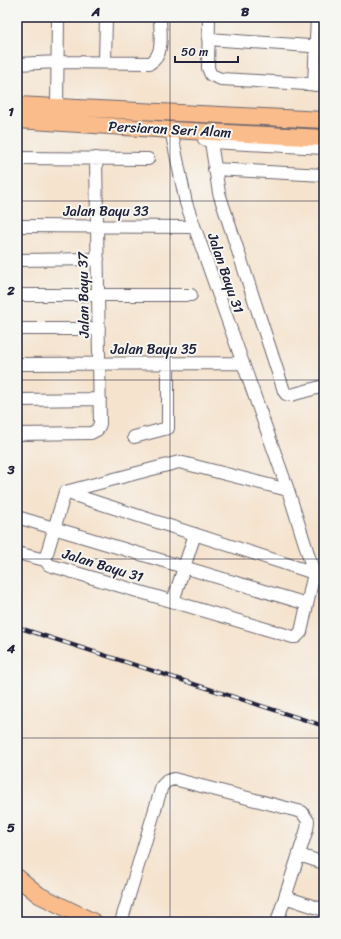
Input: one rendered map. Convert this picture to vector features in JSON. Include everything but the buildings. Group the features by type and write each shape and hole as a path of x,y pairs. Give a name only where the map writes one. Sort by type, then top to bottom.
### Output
{"main road":[{"name":"Persiaran Seri Alam","path":"17,105 324,120"},
{"name":"Persiaran Seri Alam","path":"17,120 324,138"},
{"path":"17,877 39,895 94,922"}],"street":[{"path":"57,107 58,17"},
{"path":"105,62 106,17"},
{"path":"17,64 58,62 150,63 156,59 160,51 160,17"},
{"path":"209,17 208,68 212,75 221,79 319,85 320,46 317,17"},
{"path":"208,39 320,46"},
{"name":"Jalan Bayu 31","path":"65,492 45,560 49,564 296,637 301,632 314,573 288,490 186,203 171,130"},
{"path":"187,131 211,142 324,148"},
{"path":"211,142 218,193 284,391 286,394 291,395 324,386"},
{"path":"17,158 148,159"},
{"name":"Jalan Bayu 37","path":"17,434 91,433 97,430 100,424 96,158"},
{"path":"214,169 324,174"},
{"name":"Jalan Bayu 33","path":"17,226 97,225 194,227"},
{"path":"17,260 98,259"},
{"path":"17,295 190,295"},
{"path":"17,329 99,329"},
{"name":"Jalan Bayu 35","path":"17,364 242,363"},
{"path":"134,437 168,428 168,364"},
{"path":"17,400 100,399"},
{"path":"65,492 179,462 288,490"},
{"path":"65,492 314,573"},
{"path":"17,517 307,604"},
{"path":"172,601 185,567 195,534"},
{"path":"17,553 45,560"},
{"path":"121,922 162,786 167,781 174,779 302,812 308,821 307,829 277,922"},
{"path":"299,855 324,863"},
{"path":"285,897 324,910"}],"railway":[{"path":"17,627 324,726"}]}
